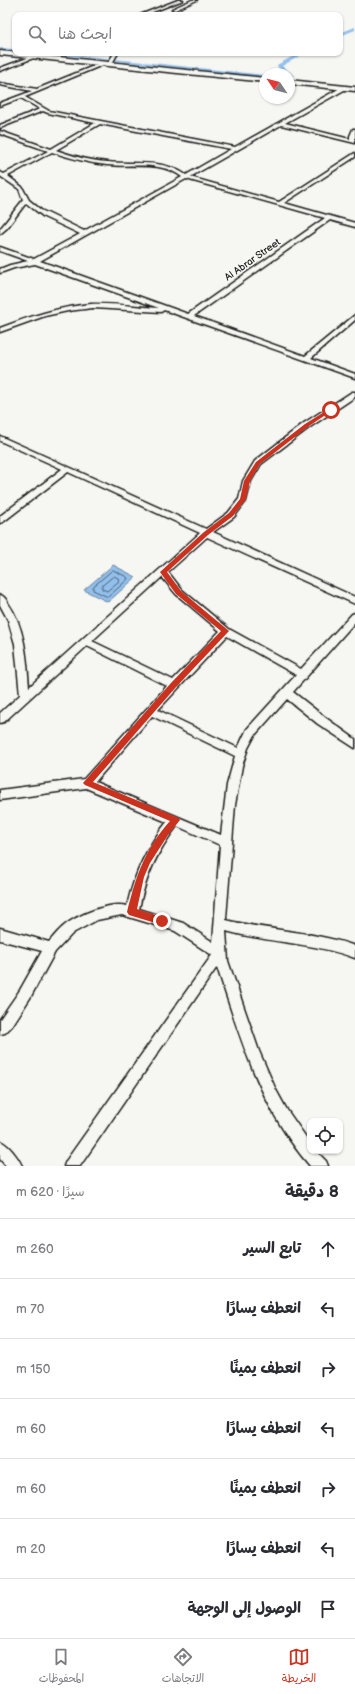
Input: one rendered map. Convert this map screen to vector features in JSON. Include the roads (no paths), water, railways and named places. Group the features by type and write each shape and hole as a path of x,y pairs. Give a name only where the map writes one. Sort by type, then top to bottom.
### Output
{"street":[{"path":"150,12 181,0"},
{"path":"168,12 195,0"},
{"path":"0,53 12,54"},
{"path":"26,56 259,79"},
{"path":"0,105 106,64 115,56"},
{"path":"0,70 34,57"},
{"path":"295,83 355,89"},
{"path":"0,84 37,90"},
{"path":"0,91 12,86"},
{"path":"0,271 12,266 34,262 344,88"},
{"path":"22,96 42,110 237,149"},
{"path":"0,127 42,110"},
{"path":"85,234 40,212 26,200 23,190 2,175 53,150 100,122"},
{"path":"282,124 354,141"},
{"path":"354,141 352,136 355,130"},
{"path":"1,133 98,163 169,166 186,176 355,225"},
{"path":"279,204 355,155"},
{"path":"0,232 26,200"},
{"name":"Al Abrar Street","path":"188,317 329,218"},
{"path":"0,249 355,376"},
{"path":"0,330 43,314 93,306 156,309 174,312"},
{"path":"305,359 355,317"},
{"path":"0,719 206,533 231,514 243,499 247,481 258,463 307,425 355,394"},
{"path":"2,442 67,469 355,601"},
{"path":"0,520 67,469"},
{"path":"163,572 179,592 226,631 303,675"},
{"path":"0,598 12,618 18,635 25,696"},
{"path":"321,1166 299,1143 284,1121 263,1078 238,1014 220,953 220,924 229,805 240,754 251,732 355,616"},
{"path":"87,783 174,685 226,631"},
{"path":"86,642 174,685"},
{"path":"287,693 322,721 355,744"},
{"path":"151,711 240,754"},
{"path":"0,795 87,783 226,842"},
{"path":"132,912 140,877 147,861 176,820"},
{"path":"0,1028 7,1021 25,994 51,948 69,929 95,915 122,910 132,912 179,928 220,953"},
{"path":"220,924 256,933 315,940 340,946 355,952"},
{"path":"0,934 51,948"},
{"path":"71,1166 220,953"},
{"path":"0,1148 15,1166"}],"water":[{"path":"113,565 136,577 108,602 84,590"}],"waterway":[{"path":"343,34 355,28"},
{"path":"0,49 12,50"},
{"path":"74,56 259,75"},
{"path":"280,68 279,65 297,56"}]}
